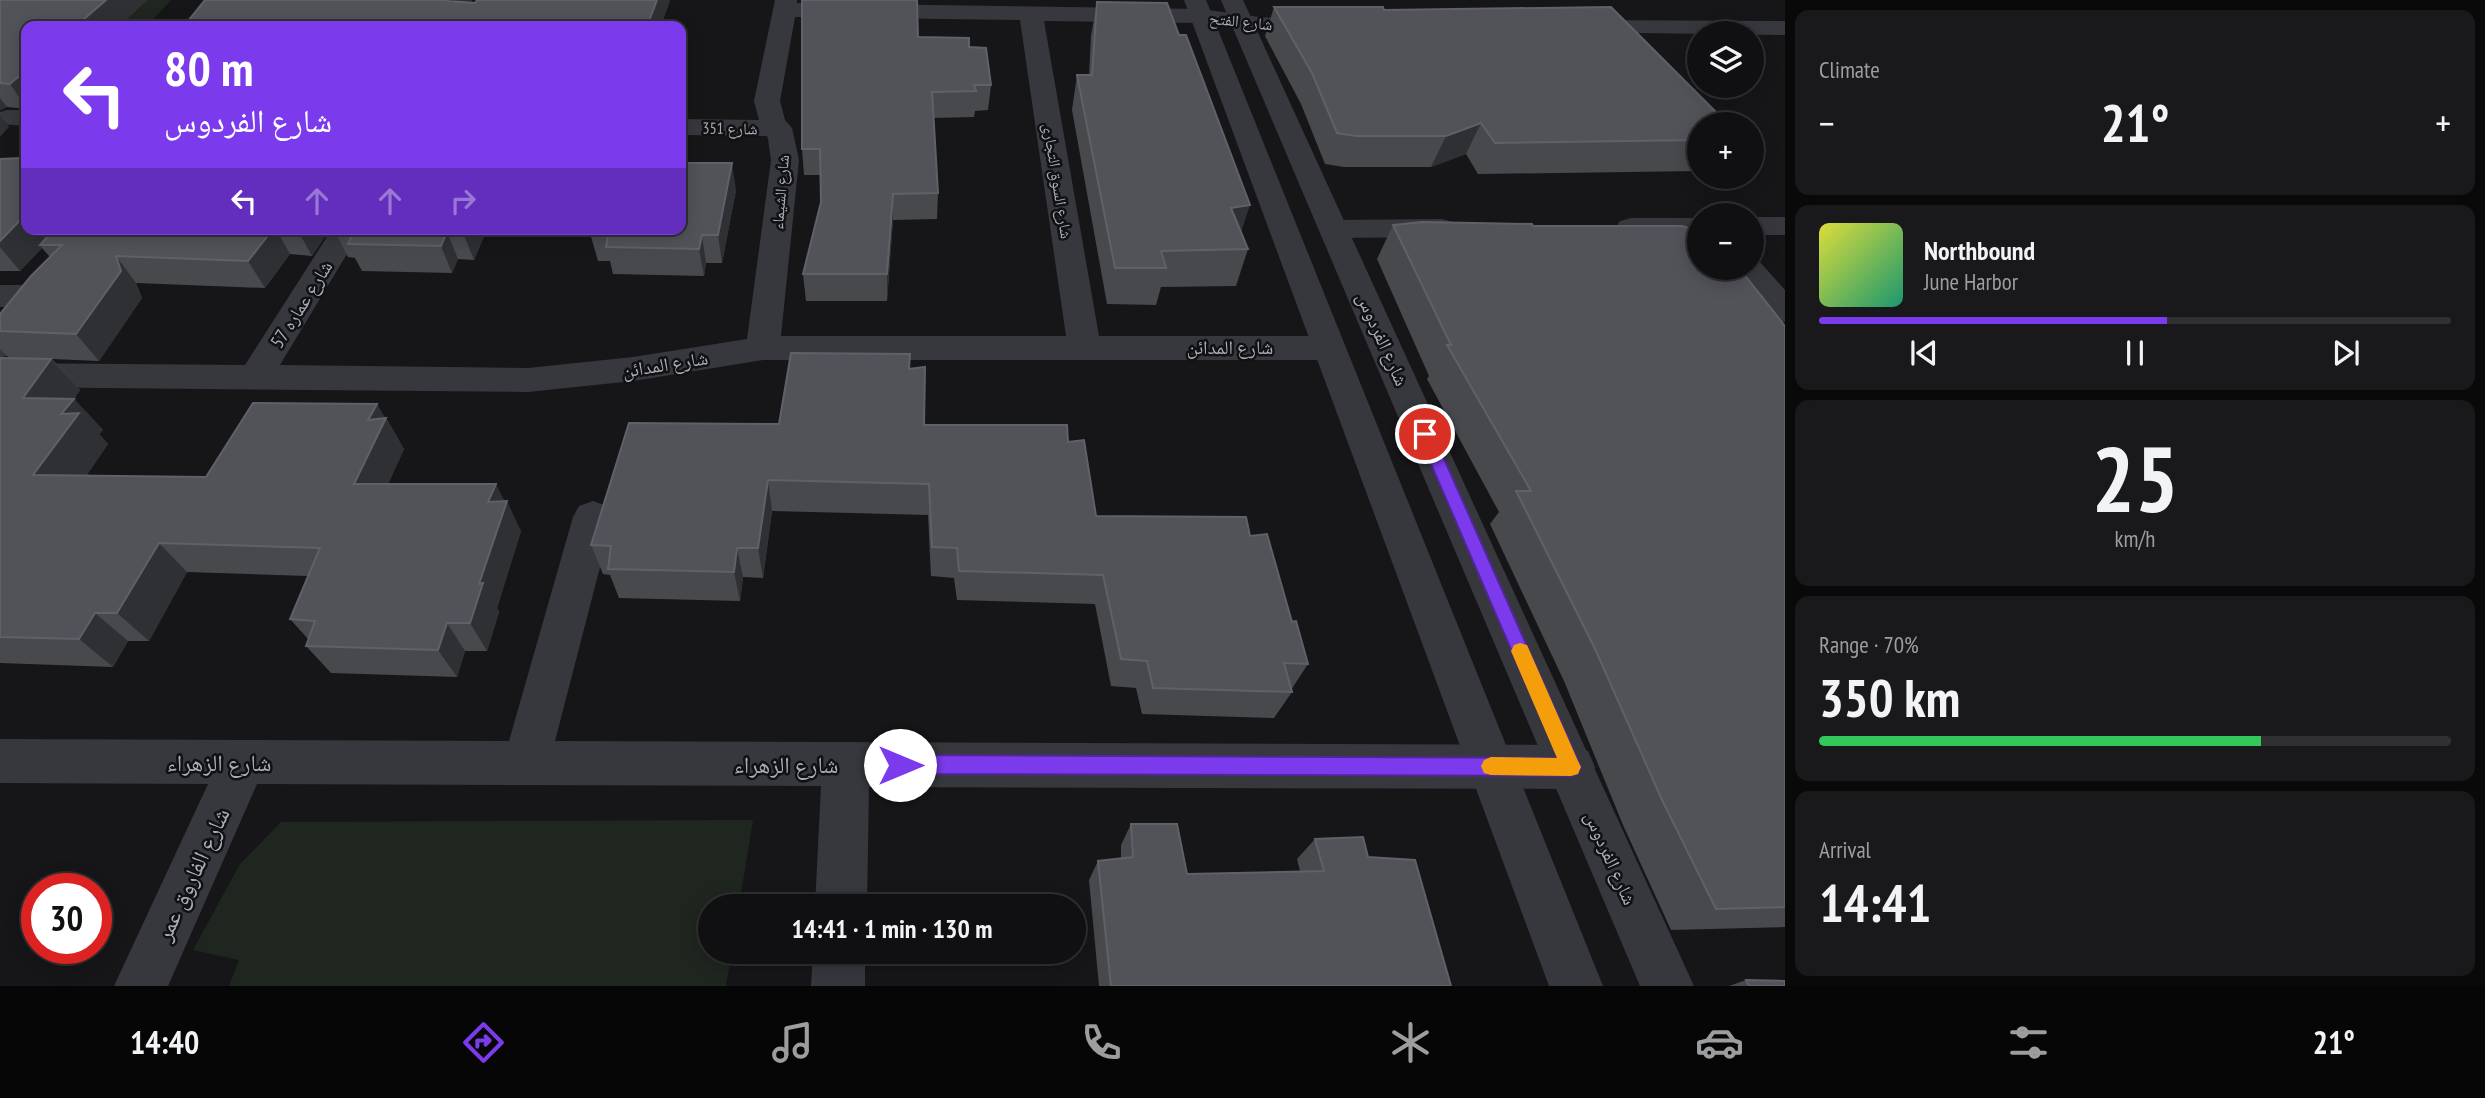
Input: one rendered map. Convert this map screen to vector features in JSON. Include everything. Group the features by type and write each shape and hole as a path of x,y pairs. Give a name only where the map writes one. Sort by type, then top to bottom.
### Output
{"street":[{"name":"شارع الفتح","path":"785,5 1031,14 1218,10 1345,26"},
{"name":"شارع الشيماء","path":"764,348 785,160 779,128 772,120 767,101 785,5"},
{"name":"شارع الفردوس","path":"1218,10 1335,229 1667,986"},
{"path":"1218,10 1329,348 1576,986"},
{"name":"شارع السوق التجارى","path":"1031,14 1084,347"},
{"path":"1551,27 1785,28"},
{"name":"شارع 351","path":"686,127 779,128"},
{"path":"1764,226 1785,226"},
{"path":"1601,227 1687,227"},
{"path":"1335,229 1475,228"},
{"name":"شارع عماره 57","path":"254,378 343,235"},
{"path":"10,296 46,267"},
{"path":"1758,280 1785,311"},
{"path":"0,346 36,303 33,296 10,296"},
{"name":"شارع المدائن","path":"0,375 528,380 634,369 764,348 1329,348"},
{"path":"526,763 593,517"},
{"name":"شارع الزهراء","path":"0,761 1571,767"},
{"name":"شارع الفاروق عمر","path":"141,986 243,762"},
{"path":"841,894 846,765"},
{"path":"838,986 839,964"}],"shaded area":[{"path":"93,0 171,0 152,21 71,21"},
{"path":"753,820 741,894 698,894 698,964 730,964 726,986 229,986 239,960 193,950 240,864 281,822"}],"building":[{"path":"0,0 106,0 82,21 21,21 21,74 10,84 0,83"},
{"path":"205,0 448,0 475,3 477,0 657,0 649,21 188,21"},
{"path":"802,0 917,0 918,37 969,38 969,47 986,48 991,85 974,85 976,91 932,92 938,193 893,194 887,274 803,274 821,202 820,149 802,149"},
{"path":"1097,2 1167,3 1179,35 1186,35 1250,205 1231,208 1248,249 1161,251 1166,268 1115,268 1077,75 1092,75"},
{"path":"1274,7 1383,7 1384,10 1611,7 1687,83 1687,98 1702,98 1716,112 1687,112 1687,140 1495,143 1481,123 1446,136 1356,136 1337,133 1312,73"},
{"path":"21,158 21,219 0,241 0,159"},
{"path":"686,163 732,163 718,235 702,235 699,249 606,247 608,235 686,235"},
{"path":"1422,222 1533,226 1682,226 1687,227 1687,280 1749,280 1785,326 1785,907 1716,909 1662,800 1596,651 1516,491 1531,491 1447,345 1451,345 1393,225"},
{"path":"49,235 268,235 248,261 116,256 121,271 76,334 0,331 0,314 31,276 62,245 40,245"},
{"path":"352,235 446,235 441,246 348,244"},
{"path":"791,353 910,354 909,369 925,367 924,425 1067,425 1068,442 1084,440 1096,516 1246,517 1250,536 1267,534 1292,622 1296,621 1308,664 1284,663 1292,692 1153,688 1147,661 1121,659 1103,575 959,571 957,548 932,547 929,484 768,480 758,548 737,548 734,572 608,569 611,546 591,545 629,423 779,424"},
{"path":"0,358 51,359 23,398 74,399 61,414 79,413 33,475 206,477 253,403 377,404 368,420 386,418 354,484 496,484 488,502 507,501 479,584 483,583 470,623 447,623 438,650 306,646 315,621 290,619 320,548 159,543 117,613 95,613 79,639 0,637"},
{"path":"1131,824 1177,824 1187,874 1324,871 1315,839 1363,837 1368,857 1415,860 1451,986 1111,986 1098,861 1133,857"},
{"path":"1746,980 1785,981 1785,986 1749,986"}],"slow traffic":[{"path":"1491,766 1571,767 1520,651"}],"route":[{"path":"900,765 1571,767 1425,434"}]}
